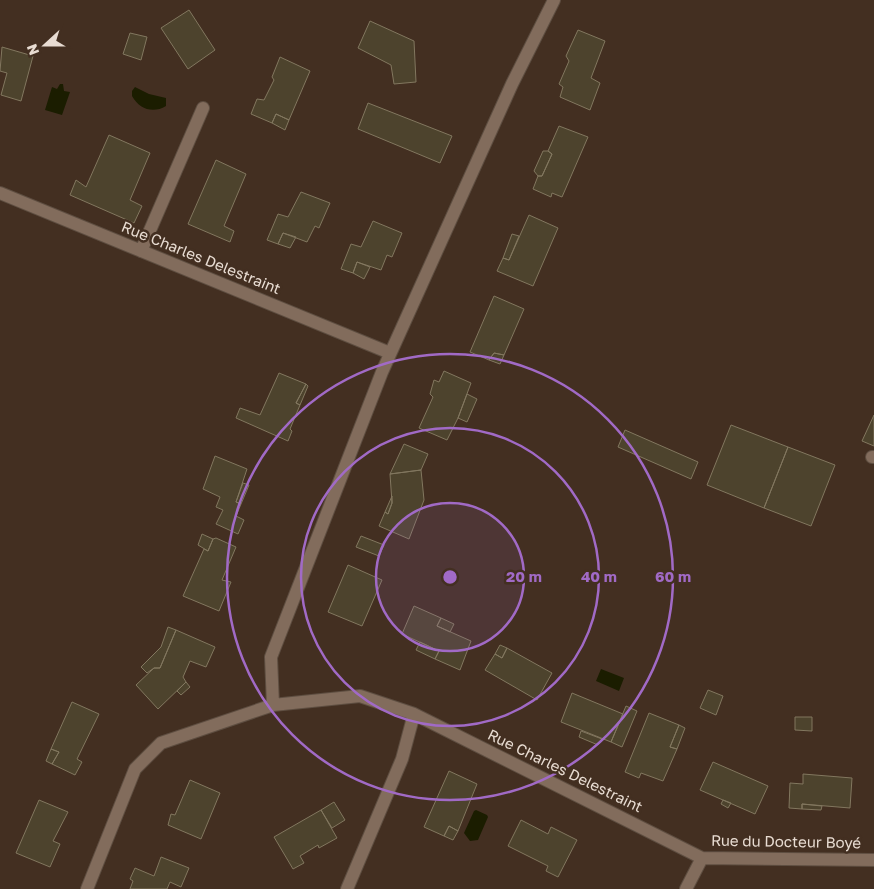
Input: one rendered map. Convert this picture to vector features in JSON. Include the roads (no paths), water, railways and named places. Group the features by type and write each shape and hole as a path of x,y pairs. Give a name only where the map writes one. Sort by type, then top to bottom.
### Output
{"street":[{"path":"272,705 271,657 390,354 512,84 554,0"},
{"path":"140,251 203,108"},
{"name":"Rue Charles Delestraint","path":"0,193 390,354"},
{"name":"Rue Charles Delestraint","path":"87,889 135,769 161,743 272,705 360,696 414,714 702,858"},
{"path":"347,889 402,759 414,714"},
{"name":"Rue du Docteur Boyé","path":"686,889 702,858 874,860"}]}
